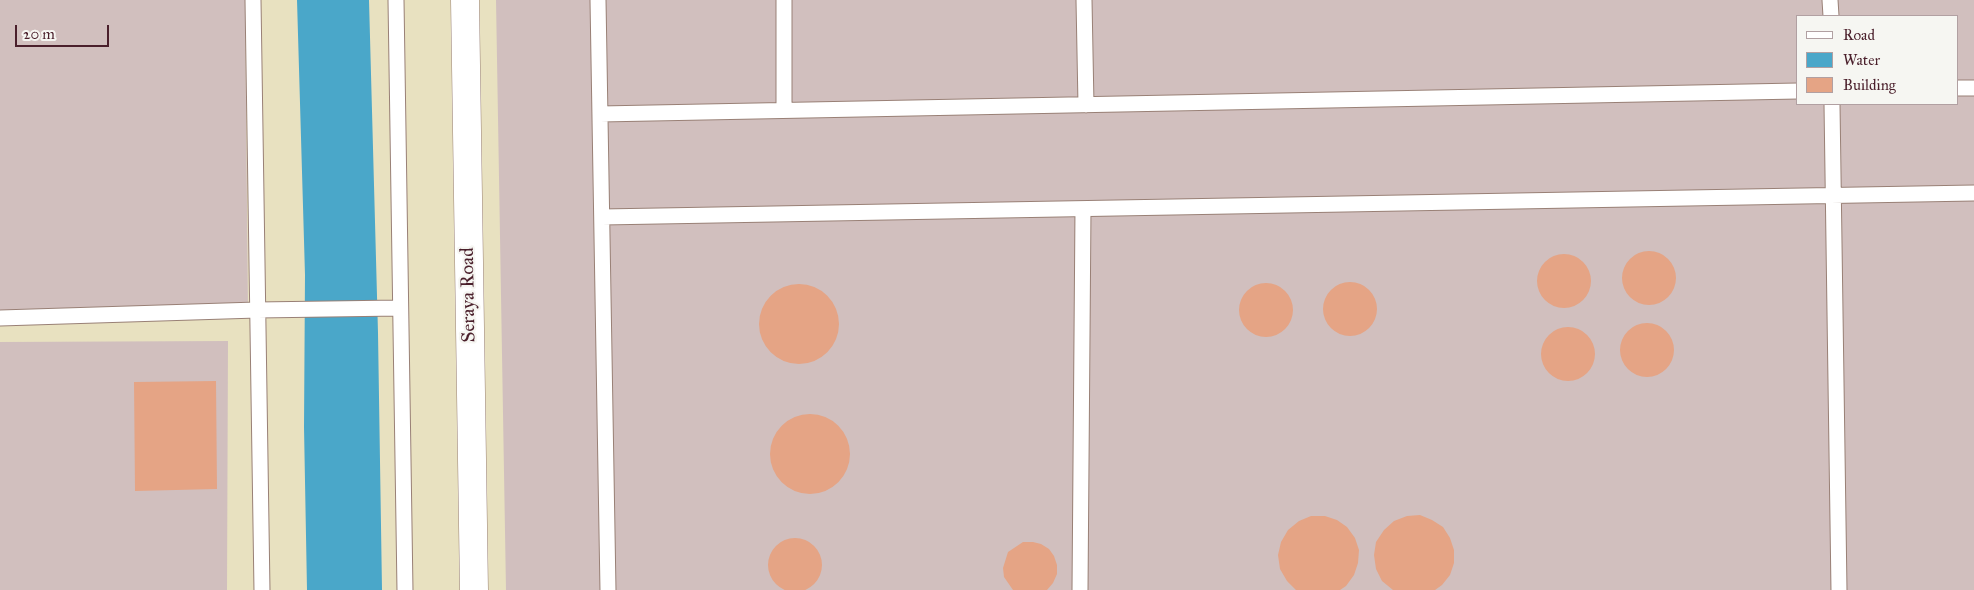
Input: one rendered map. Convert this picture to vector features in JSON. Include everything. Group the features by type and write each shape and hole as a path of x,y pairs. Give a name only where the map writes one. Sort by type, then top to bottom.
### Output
{"street":[{"name":"Seraya Road","path":"465,0 474,590"}],"lane":[{"path":"253,0 262,590"},
{"path":"396,0 392,308 405,590"},
{"path":"598,0 608,590"},
{"path":"784,0 784,110"},
{"path":"1084,0 1086,105"},
{"path":"1830,0 1831,15"},
{"path":"1959,88 1974,88"},
{"path":"600,114 1796,91"},
{"path":"1832,105 1839,590"},
{"path":"602,217 1974,193"},
{"path":"1080,590 1083,209"},
{"path":"0,318 292,309 392,308"}],"shaded area":[{"path":"0,0 245,0 248,310 0,313"},
{"path":"496,0 1974,0 1974,590 506,590"},
{"path":"228,341 227,590 0,590 0,342"}],"water":[{"path":"297,0 369,0 378,333 382,590 307,590 304,427 305,275"}],"building":[{"path":"1644,251 1654,251 1664,255 1672,263 1676,278 1672,293 1664,301 1654,305 1644,305 1634,301 1626,293 1622,283 1622,273 1626,263 1634,255"},
{"path":"1559,254 1569,254 1579,258 1587,266 1591,281 1587,296 1579,304 1569,308 1559,308 1549,304 1541,296 1537,286 1537,276 1541,266 1549,258"},
{"path":"1345,282 1355,282 1365,286 1373,294 1377,309 1373,324 1365,332 1355,336 1345,336 1335,332 1327,324 1323,314 1323,304 1327,294 1335,286"},
{"path":"1261,283 1271,283 1281,287 1289,295 1293,310 1289,325 1281,333 1271,337 1261,337 1251,333 1243,325 1239,315 1239,305 1243,295 1251,287"},
{"path":"799,284 814,287 827,296 836,309 839,324 836,339 827,352 814,361 799,364 784,361 771,352 762,339 759,324 762,309 771,296 784,287"},
{"path":"1642,323 1652,323 1662,327 1670,335 1674,350 1670,365 1662,373 1652,377 1642,377 1632,373 1624,365 1620,355 1620,345 1624,335 1632,327"},
{"path":"1563,327 1573,327 1583,331 1591,339 1595,354 1591,369 1583,377 1573,381 1563,381 1553,377 1545,369 1541,359 1541,349 1545,339 1553,331"},
{"path":"216,381 217,489 135,491 134,382"},
{"path":"810,414 825,417 838,426 847,439 850,454 847,469 838,482 825,491 810,494 795,491 782,482 773,469 770,454 773,439 782,426 795,417"},
{"path":"1420,515 1443,527 1450,538 1454,550 1454,563 1450,575 1435,590 1393,590 1382,581 1376,569 1374,555 1376,542 1384,530 1394,521 1407,516"},
{"path":"1311,516 1325,516 1337,520 1347,527 1355,538 1359,550 1358,563 1354,575 1346,586 1340,590 1296,590 1287,581 1280,569 1278,555 1281,542 1288,530 1299,521"},
{"path":"795,538 805,540 814,546 821,560 820,575 817,580 810,587 800,591 785,590 776,584 770,575 768,565 770,555 776,546 785,540"},
{"path":"1023,542 1041,544 1049,549 1054,556 1057,574 1047,590 1013,590 1004,577 1003,568 1008,552"}]}
